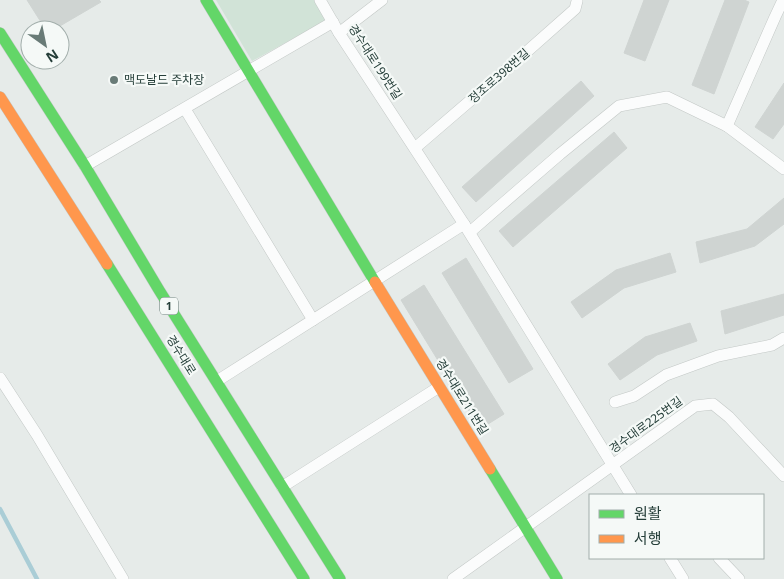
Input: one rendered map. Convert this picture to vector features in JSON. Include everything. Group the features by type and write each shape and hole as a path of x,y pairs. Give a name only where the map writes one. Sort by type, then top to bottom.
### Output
{"main road":[{"path":"206,0 374,281"},
{"name":"경수대로","path":"0,33 85,166 159,290 218,381 340,579"},
{"name":"경수대로","path":"0,96 304,579"},
{"name":"경수대로211번길","path":"374,281 526,527"},
{"path":"526,527 557,579"}],"street":[{"path":"320,0 333,22"},
{"path":"339,33 382,0"},
{"name":"정조로398번길","path":"415,148 514,64 574,9 577,0"},
{"path":"727,126 783,0"},
{"name":"경수대로199번길","path":"85,166 333,22 415,148"},
{"path":"218,381 374,281 467,228 619,106 667,97 727,126 784,169"},
{"path":"185,109 313,320"},
{"path":"415,148 467,228 612,466"},
{"path":"615,402 634,396 666,375 718,356 772,345 784,338"},
{"path":"0,378 37,435 123,579"},
{"path":"282,487 439,387"},
{"name":"경수대로225번길","path":"453,579 695,406 713,404 729,417 784,476"},
{"name":"경수대로225번길","path":"612,466 630,494"},
{"path":"671,559 683,579"},
{"path":"720,559 739,579"},
{"path":"469,568 474,579"}],"green space":[{"path":"216,0 316,0 327,20 252,61"}],"building":[{"path":"27,0 99,0 101,2 70,20 40,20"},
{"path":"644,0 669,0 645,61 624,53"},
{"path":"725,0 744,0 749,2 714,94 692,85"},
{"path":"581,81 594,96 476,202 462,187"},
{"path":"784,83 784,124 773,139 755,127"},
{"path":"614,132 627,148 513,247 499,231"},
{"path":"784,198 784,224 755,246 700,263 696,242 747,229"},
{"path":"670,253 676,272 624,288 582,318 571,302 616,270"},
{"path":"466,258 533,369 509,383 442,273"},
{"path":"424,285 504,414 480,429 401,300"},
{"path":"784,294 784,315 725,334 721,311"},
{"path":"690,323 697,341 657,355 620,380 608,364 645,337"}],"waterway":[{"path":"0,509 37,579"}],"traffic: fast":[{"path":"206,0 375,282"},
{"path":"0,33 85,166 159,290 340,579"},
{"path":"107,264 304,579"},
{"path":"490,469 557,579"}],"traffic: slow":[{"path":"0,97 107,264"},
{"path":"375,282 490,469"}],"place":[{"name":"맥도날드 주차장","path":"114,80"}]}
